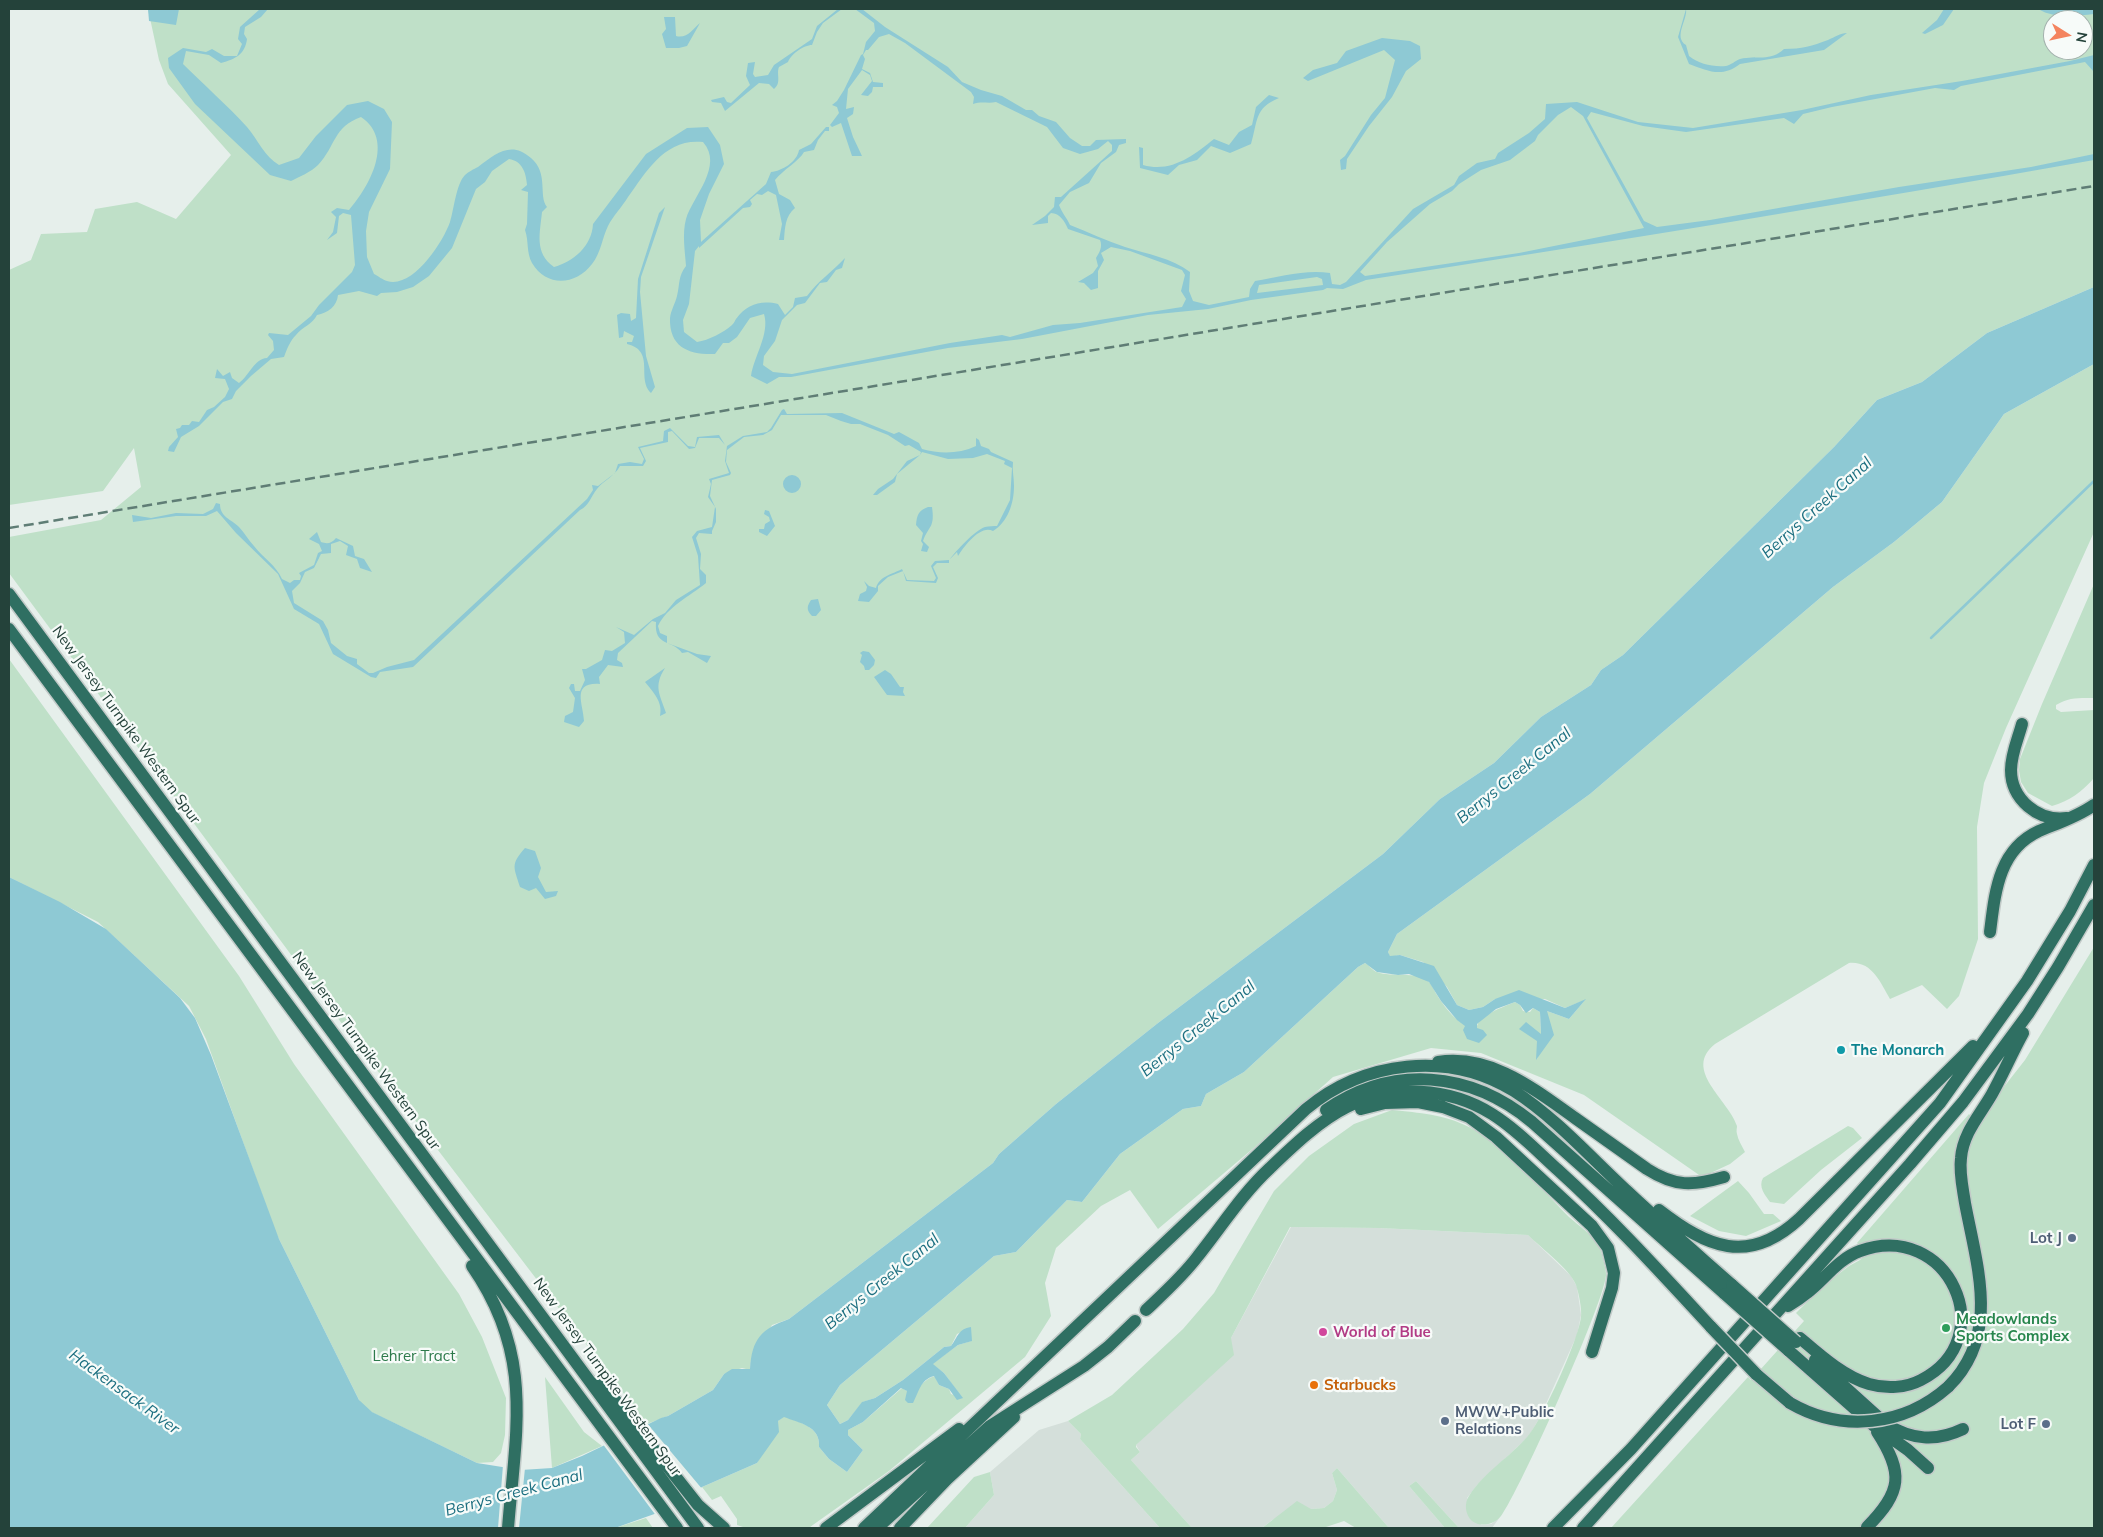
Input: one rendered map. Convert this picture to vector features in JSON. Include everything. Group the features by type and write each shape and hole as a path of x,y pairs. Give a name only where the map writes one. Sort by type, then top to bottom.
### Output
{"highway":[{"name":"New Jersey Turnpike Western Spur","path":"9,594 518,1284 604,1394 698,1528"},
{"path":"9,629 677,1528"},
{"path":"2022,724 2011,769 2013,783 2018,795 2027,806 2044,816 2061,818 2074,816"},
{"path":"1990,932 1997,882 2008,859 2022,842 2032,835 2094,805"},
{"path":"1553,1528 1631,1449 1940,1103 2000,1020 2056,935 2094,865"},
{"path":"1583,1528 1767,1315 1957,1109 2002,1051 2046,986 2094,905"},
{"path":"1146,1310 1189,1267 1251,1186 1323,1122 1348,1106 1386,1094 1417,1091 1436,1093 1465,1100 1503,1122 1582,1192 1756,1374 1790,1403 1811,1414 1829,1419 1853,1422 1870,1422 1910,1412 1932,1400 1948,1387 1961,1372 1976,1342 1982,1318 1980,1285 1962,1180 1962,1151 1970,1128 1991,1096 2046,986"},
{"path":"1408,1066 1434,1066 1461,1070 1485,1077 1507,1087 1535,1106 1601,1165 1645,1210 1684,1242 1737,1246 1763,1242 1788,1229 2000,1020"},
{"path":"864,1528 978,1421 998,1399 1313,1103 1333,1089 1353,1080 1378,1071 1454,1060 1480,1065 1505,1072 1536,1090 1659,1176 1690,1184 1724,1177"},
{"path":"1271,1167 1310,1123 1344,1099 1363,1090 1392,1082 1419,1079 1439,1080 1478,1089 1514,1108 1684,1242 1729,1290 1794,1343 1886,1424 1908,1450"},
{"path":"1271,1167 1335,1122 1368,1107 1394,1102 1418,1102 1443,1107 1469,1117 1503,1143 1588,1220 1605,1242 1612,1260 1614,1279 1592,1352"},
{"path":"412,1172 429,1207 476,1272 500,1316 508,1336 515,1367 517,1389 517,1420 508,1528"},
{"path":"1767,1315 1808,1293 1845,1258 1858,1251 1876,1246 1901,1246 1926,1255 1947,1274 1957,1293 1960,1325 1954,1347 1936,1370 1912,1384 1892,1387 1864,1382 1794,1343"},
{"path":"1729,1290 1767,1315 1873,1425 1908,1450 1928,1468"},
{"path":"877,1528 990,1426 1094,1360 1135,1321"},
{"path":"604,1394 698,1505 724,1528"},
{"path":"826,1528 998,1399"},
{"path":"900,1528 947,1480 1030,1402"},
{"path":"1886,1424 1905,1434 1923,1438 1943,1437 1963,1429"},
{"path":"1867,1527 1889,1501 1895,1478 1893,1458 1873,1425"}],"shaded area":[{"path":"1291,1227 1379,1228 1528,1235 1571,1276 1577,1287 1581,1315 1577,1335 1540,1417 1529,1436 1478,1484 1467,1498 1481,1525 1491,1524 1500,1517 1492,1528 1459,1528 1416,1481 1409,1486 1445,1528 1389,1528 1337,1468 1332,1473 1337,1490 1333,1501 1324,1508 1311,1509 1272,1520 1262,1528 1192,1528 1131,1460 1140,1452 1136,1445 1231,1338"},
{"path":"1068,1421 1081,1434 1080,1439 1160,1528 965,1528 994,1495 990,1472 1039,1430"}],"green space":[{"path":"148,9 2094,9 2094,287 1987,333 1922,382 1877,400 1834,447 1623,655 1601,670 1591,685 1541,717 1494,763 1440,799 1383,854 1158,1023 1056,1104 999,1154 993,1163 789,1319 772,1325 751,1360 750,1370 742,1368 724,1374 713,1390 668,1416 647,1424 354,1040 9,573 9,537 101,520 141,487 134,448 103,491 9,505 9,270 31,260 41,234 87,232 95,209 137,202 176,219 231,155 168,84 159,60"},
{"path":"2094,364 2094,532 2006,728 1984,783 1977,827 1978,939 1959,996 1947,1009 1922,985 1890,999 1879,980 1869,969 1864,965 1849,963 1715,1044 1706,1054 1703,1064 1705,1075 1732,1116 1737,1126 1738,1138 1745,1152 1730,1164 1702,1177 1584,1095 1481,1053 1431,1048 1333,1077 1256,1146 1158,1229 1130,1190 1101,1206 1056,1248 1045,1283 1051,1316 1025,1357 889,1471 810,1527 746,1528 737,1525 737,1519 721,1496 712,1500 702,1487 757,1463 778,1421 784,1416 802,1423 813,1430 819,1440 819,1447 829,1459 847,1472 863,1450 848,1435 848,1430 863,1422 902,1388 907,1391 907,1394 935,1376 939,1385 949,1389 951,1394 962,1398 944,1373 932,1364 958,1345 971,1341 971,1328 957,1334 951,1346 944,1347 903,1380 875,1398 863,1402 848,1420 840,1424 827,1405 840,1385 994,1256 1016,1252 1067,1200 1082,1202 1120,1154 1183,1109 1201,1106 1206,1094 1244,1072 1358,967 1365,963 1383,974 1410,975 1423,978 1430,983 1454,1017 1464,1024 1477,1028 1481,1019 1515,1002 1520,1005 1523,1011 1530,1012 1533,1008 1540,1012 1541,1034 1537,1041 1537,1059 1547,1011 1569,1019 1585,1000 1565,1008 1545,999 1495,999 1483,1007 1469,1010 1457,1005 1447,987 1423,962 1400,955 1390,957 1388,952 1397,934 1590,794 1833,587 1894,542 1942,502 2004,414"},
{"path":"2094,584 2094,698 2075,698 2056,705 2056,709 2061,712 2094,710 2094,778 2075,795 2052,806 2028,793 2021,782 2020,759"},
{"name":"Lehrer Tract","path":"9,659 239,976 294,1064 459,1294 482,1337 506,1398 505,1435 501,1453 493,1462 477,1463 363,1408 275,1231 206,1039 189,1006 98,922 9,877"},
{"name":"Meadowlands Sports Complex","path":"2094,947 2094,1528 1611,1528 1748,1377 1751,1380 1804,1321 1796,1313 1823,1286 1860,1260 1878,1241 1874,1240 1860,1246 1857,1243 1969,1114 1972,1117 1963,1139 2025,1060"},
{"path":"1392,1110 1450,1119 1483,1135 1509,1156 1569,1217 1589,1234 1599,1246 1601,1252 1606,1273 1593,1316 1561,1394 1511,1500 1501,1516 1492,1523 1484,1525 1476,1523 1472,1521 1467,1512 1467,1499 1475,1487 1521,1444 1534,1427 1551,1397 1567,1360 1581,1317 1576,1285 1568,1272 1528,1235 1379,1228 1290,1227 1231,1338 1234,1355 1136,1445 1140,1452 1131,1460 1192,1528 1160,1528 1080,1439 1081,1434 1068,1421 1112,1395 1183,1329 1214,1293 1274,1191 1309,1156 1354,1124"},
{"path":"1848,1126 1853,1128 1862,1138 1821,1170 1784,1204 1770,1202 1764,1194 1761,1185 1763,1178"},
{"path":"1738,1181 1764,1214 1773,1214 1781,1221 1746,1236 1719,1231 1690,1216"},
{"path":"545,1377 584,1432 602,1446 552,1468"},
{"path":"1337,1468 1389,1528 1356,1528 1344,1521 1323,1528 1262,1528 1297,1501 1311,1509 1324,1508 1333,1501 1337,1490 1332,1473"},
{"path":"990,1472 994,1495 965,1528 927,1528 974,1477"},
{"path":"1416,1481 1459,1528 1445,1528 1409,1486"},
{"path":"646,1518 653,1528 615,1528"}],"water":[{"path":"148,9 179,9 176,25 149,21"},
{"path":"260,9 268,9 261,17 245,27 246,44 242,52 235,58 221,63 209,55 186,51 183,64 239,119 266,153 279,165 299,158 316,136 347,105 368,101 384,109 392,122 390,169 369,212 366,231 367,257 374,274 387,281 397,282 407,278 426,262 441,241 450,222 457,191 462,179 465,175 503,151 517,150 524,153 531,158 540,170 543,197 547,207 542,212 541,249 543,255 554,267 574,257 585,246 592,232 593,224 646,154 687,128 708,127 720,145 724,164 709,194 700,220 701,242 766,184 771,172 780,170 792,162 799,150 811,144 826,127 829,127 829,131 825,131 818,140 814,150 804,152 775,180 779,194 790,200 795,208 787,218 784,240 779,240 782,224 776,195 768,191 762,195 757,194 750,200 752,204 750,207 743,208 695,251 689,304 683,320 684,332 697,342 711,338 724,331 732,325 740,314 755,304 778,304 785,315 793,307 795,298 807,296 816,286 845,258 842,268 836,270 827,282 820,283 805,303 797,305 782,320 775,341 764,356 763,365 773,372 792,374 950,343 1002,335 1010,337 1053,325 1080,323 1182,307 1186,299 1181,291 1185,275 1182,270 1130,251 1111,247 1101,253 1104,260 1098,271 1098,288 1091,290 1084,283 1078,282 1093,273 1098,266 1096,258 1101,247 1100,240 1068,229 1062,218 1054,213 1048,216 1048,223 1032,225 1054,207 1055,197 1061,197 1112,151 1112,145 1108,141 1098,149 1080,154 1063,148 1047,127 996,102 973,104 974,97 971,92 905,43 889,34 879,37 863,55 865,59 862,69 870,73 873,82 883,83 883,87 873,87 872,92 868,96 861,95 872,81 870,75 862,70 848,89 846,109 854,107 853,114 847,118 862,156 852,156 841,123 832,127 830,125 839,113 837,107 832,105 844,90 863,54 866,42 875,31 874,23 855,9 862,9 885,27 948,67 962,82 1002,96 1026,110 1032,110 1039,116 1056,122 1070,138 1082,146 1090,146 1096,140 1126,139 1126,143 1119,145 1116,152 1101,163 1089,183 1070,192 1059,205 1060,208 1070,225 1118,245 1159,257 1183,267 1190,272 1189,291 1193,301 1209,305 1249,297 1250,289 1255,281 1292,274 1330,273 1332,284 1340,285 1346,282 1413,209 1454,185 1459,176 1477,163 1495,159 1498,153 1529,133 1545,119 1546,104 1577,102 1638,122 1693,128 2074,60 2093,60 2094,55 2094,72 2085,62 1961,86 1954,90 1935,88 1803,114 1794,124 1784,118 1686,132 1643,126 1591,112 1587,118 1644,221 1657,227 2031,167 2094,154 2094,160 1730,222 1366,280 1343,289 1327,288 1208,309 1148,315 1022,339 948,348 791,377 779,377 767,384 751,376 765,329 764,314 750,318 737,337 729,343 723,343 715,354 697,353 683,348 673,336 670,318 677,296 680,277 686,266 684,237 686,219 709,171 709,151 703,142 690,142 678,145 658,158 610,222 592,264 578,276 562,281 545,277 538,271 530,259 525,230 527,224 528,192 521,190 527,185 526,176 517,162 509,159 492,171 485,182 476,189 452,248 429,276 413,287 397,292 381,293 377,296 359,291 338,295 336,302 331,308 325,313 317,315 313,321 294,337 284,357 271,359 251,376 236,391 232,399 223,402 199,426 181,437 174,452 168,451 169,447 178,437 176,429 182,425 189,425 192,421 199,422 207,410 214,407 225,397 229,389 225,379 215,378 217,369 223,376 230,372 232,378 239,383 259,361 267,358 274,350 273,341 268,335 269,333 288,335 311,316 319,305 352,272 355,265 351,215 343,213 339,216 337,233 327,240 333,232 336,217 331,212 337,208 349,210 365,189 376,163 378,150 376,138 371,127 361,117 345,126 324,158 312,170 291,181 270,175 195,104 169,68 168,58 183,48 206,52 212,49 224,56 237,56 242,44 238,39 240,27","holes":["1571,107 1583,116 1644,228 1519,253 1365,276 1360,272 1387,242 1430,204 1481,170 1510,160 1535,141 1538,135 1558,115","1317,277 1322,279 1323,285 1257,293 1259,285"]},
{"path":"838,9 842,9 823,23 812,45 798,51 788,62 779,67 778,84 774,89 769,84 759,83 725,111 721,103 712,102 711,100 724,97 727,102 731,103 750,85 746,76 748,63 755,62 753,74 755,77 768,75 774,65 812,39 817,26"},
{"path":"1686,9 1681,37 1682,42 1686,45 1689,56 1701,63 1716,66 1730,65 1740,59 1768,57 1784,49 1812,45 1847,33 1824,50 1740,64 1727,71 1715,72 1689,64 1678,37"},
{"path":"1944,9 1954,9 1943,25 1925,34 1922,33 1937,20"},
{"path":"2038,9 2094,9 2094,14 2093,10 2043,11"},
{"path":"664,17 675,17 676,36 680,37 687,35 700,23 687,46 666,48 662,34 666,29"},
{"path":"1382,38 1410,41 1420,46 1421,59 1406,71 1392,97 1369,126 1347,159 1346,169 1341,170 1340,160 1345,156 1371,115 1385,98 1395,60 1384,50 1308,81 1303,78 1313,70 1337,63 1346,51"},
{"path":"1269,95 1279,98 1265,106 1261,111 1256,122 1251,144 1230,153 1211,146 1197,160 1179,165 1168,175 1140,168 1139,147 1143,148 1143,165 1163,167 1190,157 1214,139 1229,145 1239,132 1252,125 1256,107"},
{"path":"665,207 641,277 640,292 646,356 655,387 651,393 645,380 641,352 627,344 627,342 632,342 634,336 624,331 623,337 619,338 617,315 621,313 630,314 631,321 636,318 638,279 659,213"},
{"path":"2094,287 2094,364 2004,414 1942,502 1894,542 1833,587 1590,794 1397,934 1388,952 1390,956 1400,955 1434,966 1457,1005 1469,1010 1483,1007 1495,999 1519,990 1565,1008 1586,999 1569,1019 1547,1011 1554,1035 1536,1060 1537,1041 1519,1029 1526,1022 1541,1034 1540,1012 1533,1008 1526,1013 1515,1002 1496,1009 1477,1024 1477,1028 1483,1030 1487,1035 1479,1043 1467,1039 1463,1030 1465,1026 1457,1020 1441,1001 1429,982 1409,974 1398,975 1377,972 1365,963 1358,967 1244,1072 1206,1094 1201,1106 1183,1109 1120,1154 1082,1202 1067,1200 1016,1252 994,1256 840,1385 827,1405 840,1424 848,1420 862,1402 875,1398 903,1380 944,1347 951,1346 963,1330 971,1327 972,1341 958,1345 933,1364 944,1373 963,1398 957,1400 949,1389 939,1385 934,1376 923,1383 913,1403 908,1403 905,1400 907,1391 901,1388 863,1422 848,1430 848,1435 863,1450 847,1472 829,1459 819,1447 819,1440 813,1430 808,1426 784,1417 778,1421 779,1432 757,1463 702,1487 674,1507 615,1528 9,1528 9,877 60,902 106,929 180,998 195,1018 211,1055 279,1239 359,1400 372,1412 477,1463 521,1470 552,1468 668,1416 713,1390 724,1374 732,1369 750,1369 753,1350 760,1336 765,1331 789,1319 993,1163 999,1154 1056,1104 1158,1023 1383,854 1440,799 1494,763 1541,717 1591,685 1601,670 1623,655 1834,447 1877,400 1922,382 1987,333"},
{"path":"784,409 787,414 842,413 894,434 899,432 919,443 922,449 936,452 956,452 970,449 976,446 976,438 981,446 1013,462 1014,492 1009,512 1003,523 993,531 988,530 978,533 958,556 957,552 950,559 976,532 985,527 997,526 1010,500 1012,468 1004,464 1005,461 987,454 973,458 948,459 922,452 920,455 921,452 909,445 905,446 888,435 860,424 851,424 826,415 781,415 772,430 763,435 744,437 727,450 726,462 731,473 730,475 712,480 710,496 716,509 716,522 712,534 699,533 696,538 701,554 700,569 706,575 706,583 673,607 662,619 658,626 660,633 667,636 667,643 658,635 656,622 652,621 618,653 617,660 622,663 623,667 608,665 599,677 600,684 585,686 582,690 581,701 584,721 579,727 564,722 565,716 573,712 575,698 569,688 571,684 574,684 575,691 580,691 585,680 582,669 586,669 602,660 605,650 612,651 625,643 624,632 616,627 634,635 653,619 665,613 676,600 700,585 698,556 692,537 697,531 712,527 715,507 708,497 711,484 709,479 729,473 725,461 727,446 743,436 767,432 782,410"},
{"path":"670,428 688,446 695,447 697,437 719,435 725,445 719,438 699,438 695,448 689,449 672,431 668,432 668,442 640,448 646,461 643,466 620,466 615,473 618,464 630,462 642,464 644,459 638,447 663,441 664,431"},
{"path":"920,455 897,474 895,482 877,495 873,495 878,489 893,479 907,461"},
{"path":"614,474 597,489 586,506 413,667 380,672 376,678 371,677 333,654 319,624 294,609 278,574 236,533 217,511 206,516 176,516 133,522 132,515 151,518 176,513 203,514 213,509 216,503 220,504 224,515 241,529 276,570 282,579 290,583 294,580 300,580 301,576 299,573 314,565 318,553 322,551 319,544 309,539 317,532 321,542 329,543 336,538 353,546 355,556 364,559 372,572 360,568 357,559 346,555 348,546 340,541 331,544 331,553 321,554 314,568 305,572 300,583 292,591 294,603 323,621 328,630 331,643 347,656 357,659 357,664 369,673 373,673 414,660 587,499 593,490 592,485 598,486"},
{"path":"792,475 798,478 801,484 798,490 792,493 786,490 783,484 786,478"},
{"path":"928,507 932,507 933,519 923,541 929,547 927,552 921,551 923,533 916,525 919,514"},
{"path":"765,510 769,511 775,526 767,536 759,532 759,529 764,529 765,524 770,521 769,517 764,514"},
{"path":"949,560 949,563 937,563 933,567 938,578 936,583 906,581 903,572 907,580 934,581 936,578 931,566 935,561"},
{"path":"902,569 903,571 888,577 878,586 878,591 869,602 858,601 860,594 866,591 867,587 864,581 869,586 876,588 883,578"},
{"path":"818,599 821,610 816,616 812,616 808,610 809,604 811,600"},
{"path":"669,644 697,654 711,656 707,663 688,652 682,653"},
{"path":"863,651 869,652 875,660 874,665 869,670 865,670 860,662 862,655 860,653"},
{"path":"665,668 658,686 666,713 660,716 659,702 645,682"},
{"path":"885,670 891,674 900,687 904,687 903,692 905,696 887,695 874,677"},
{"path":"525,848 535,851 541,868 538,877 546,892 558,891 556,896 545,899 536,888 529,891 520,887 515,863"}],"pier":[{"path":"646,1422 703,1490 676,1509 657,1517 602,1443"},
{"path":"503,1465 525,1468 519,1528 498,1528"}],"waterway":[{"path":"1931,638 2094,481"}],"railway":[{"path":"9,528 2094,186"}],"place":[{"name":"The Monarch","path":"1841,1050"},
{"name":"Lot J","path":"2072,1238"},
{"name":"Meadowlands Sports Complex","path":"1946,1328"},
{"name":"World of Blue","path":"1323,1332"},
{"name":"Starbucks","path":"1314,1385"},
{"name":"MWW+Public Relations","path":"1445,1421"},
{"name":"Lot F","path":"2046,1424"}],"water label":[{"name":"Berrys Creek Canal","path":"1817,508"},
{"name":"Berrys Creek Canal","path":"1514,776"},
{"name":"Berrys Creek Canal","path":"1198,1029"},
{"name":"Berrys Creek Canal","path":"882,1282"},
{"name":"Hackensack River","path":"124,1392"},
{"name":"Berrys Creek Canal","path":"514,1493"}]}
